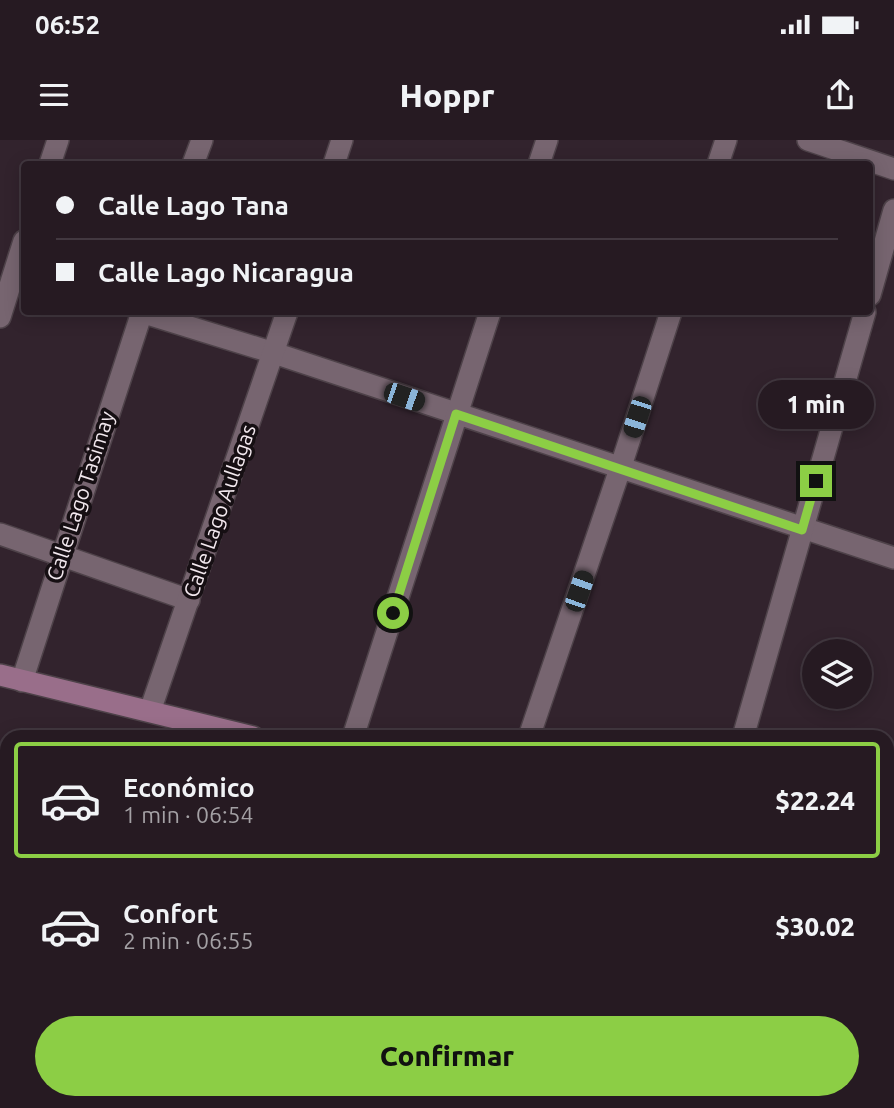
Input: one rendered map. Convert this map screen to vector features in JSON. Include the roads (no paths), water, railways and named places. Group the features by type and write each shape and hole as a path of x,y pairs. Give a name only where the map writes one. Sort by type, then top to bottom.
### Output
{"street":[{"path":"51,161 58,140"},
{"path":"194,161 202,140"},
{"path":"335,161 342,140"},
{"path":"540,161 547,140"},
{"path":"719,161 726,140"},
{"path":"808,140 870,161"},
{"path":"873,162 894,169"},
{"path":"873,284 894,210"},
{"path":"0,317 21,249"},
{"name":"Calle Lago Tasimay","path":"22,681 140,315"},
{"path":"151,315 274,353 802,530 894,558"},
{"name":"Calle Lago Aullagas","path":"150,711 287,315"},
{"path":"355,730 489,315"},
{"path":"531,730 670,315"},
{"path":"745,730 864,315"},
{"path":"0,534 189,600"},
{"path":"0,675 225,730"}]}
